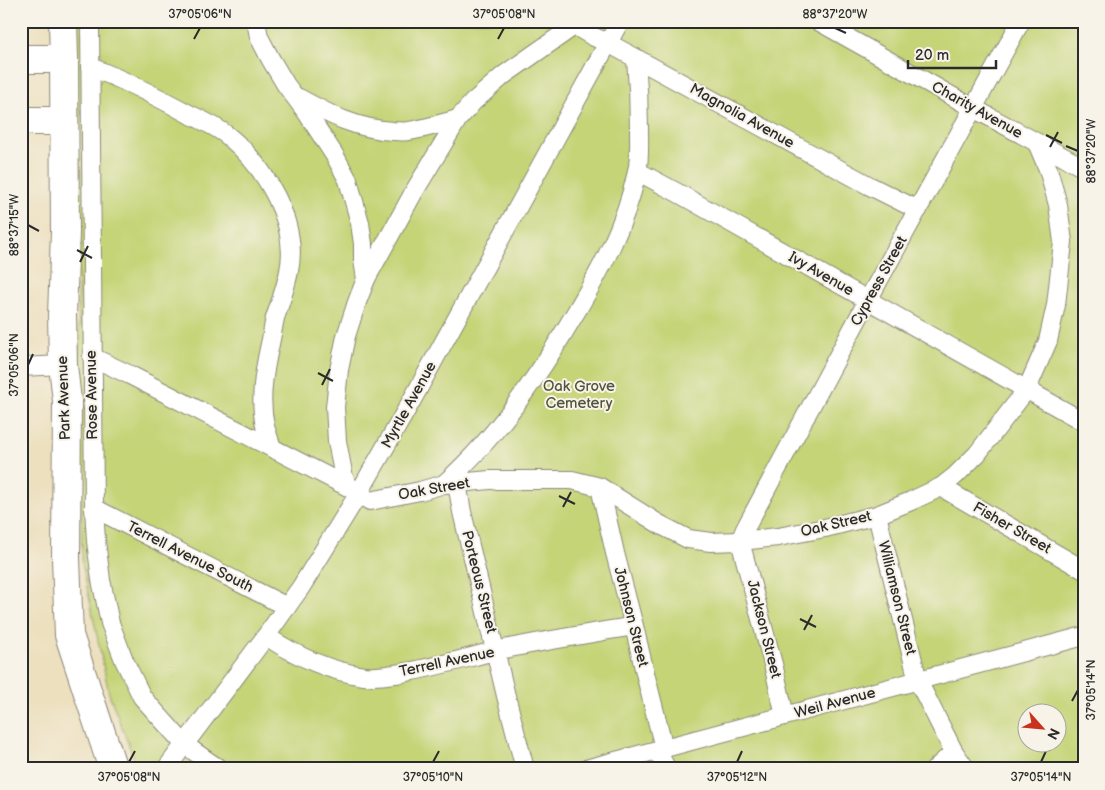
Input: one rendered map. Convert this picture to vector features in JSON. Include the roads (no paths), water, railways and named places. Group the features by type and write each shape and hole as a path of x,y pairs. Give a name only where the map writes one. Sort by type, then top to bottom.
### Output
{"main road":[{"name":"Park Avenue","path":"63,21 65,232 62,315 63,365 67,401 66,559 70,635 113,769"},
{"path":"21,59 64,59"},
{"path":"21,121 64,122"}],"lane":[{"name":"Rose Avenue","path":"90,21 94,508 101,580 110,623 124,660 142,697 185,745"},
{"path":"256,21 259,37 270,60 307,112 348,180 360,223 366,279"},
{"name":"Myrtle Avenue","path":"166,769 301,587 355,490 412,400 620,21"},
{"name":"Charity Avenue","path":"818,21 1084,168"},
{"name":"Cypress Street","path":"740,541 868,300 1021,21"},
{"path":"355,490 344,478 337,441 335,407 339,370 346,336 366,279 415,190 458,119 473,102 504,74 570,23"},
{"name":"Magnolia Avenue","path":"570,23 870,186 918,210"},
{"path":"451,483 515,404 557,344 598,275 613,244 627,207 637,171 639,95 636,58"},
{"path":"90,67 120,78 227,135 254,162 268,182 277,200 289,231 292,250 290,270 275,320 262,388 265,425 272,448"},
{"path":"294,95 337,118 363,126 386,130 408,132 458,119"},
{"name":"Oak Street","path":"92,357 355,490 370,501 451,483 490,480 572,480 600,487 688,539 711,542 740,541 778,537 825,528 877,515 941,487 977,454 1027,389 1048,341 1056,305 1063,242 1058,205 1048,169 1037,142"},
{"name":"Ivy Avenue","path":"637,171 678,192 1084,422"},
{"path":"21,366 63,365"},
{"name":"Porteous Street","path":"451,483 462,512 525,769"},
{"name":"Johnson Street","path":"600,487 646,677 660,749 667,769"},
{"name":"Fisher Street","path":"941,487 1084,570"},
{"name":"Terrell Avenue South","path":"94,508 287,607"},
{"name":"Williamson Street","path":"877,515 918,681 954,752 966,769"},
{"name":"Jackson Street","path":"740,541 785,716"},
{"name":"Terrell Avenue","path":"266,636 282,647 331,670 366,676 379,676 419,670 496,651 634,626"},
{"name":"Weil Avenue","path":"586,769 1084,636"},
{"path":"185,745 220,769"},
{"path":"934,769 954,752"}],"park label":[{"name":"Oak Grove Cemetery","path":"579,394"}]}
